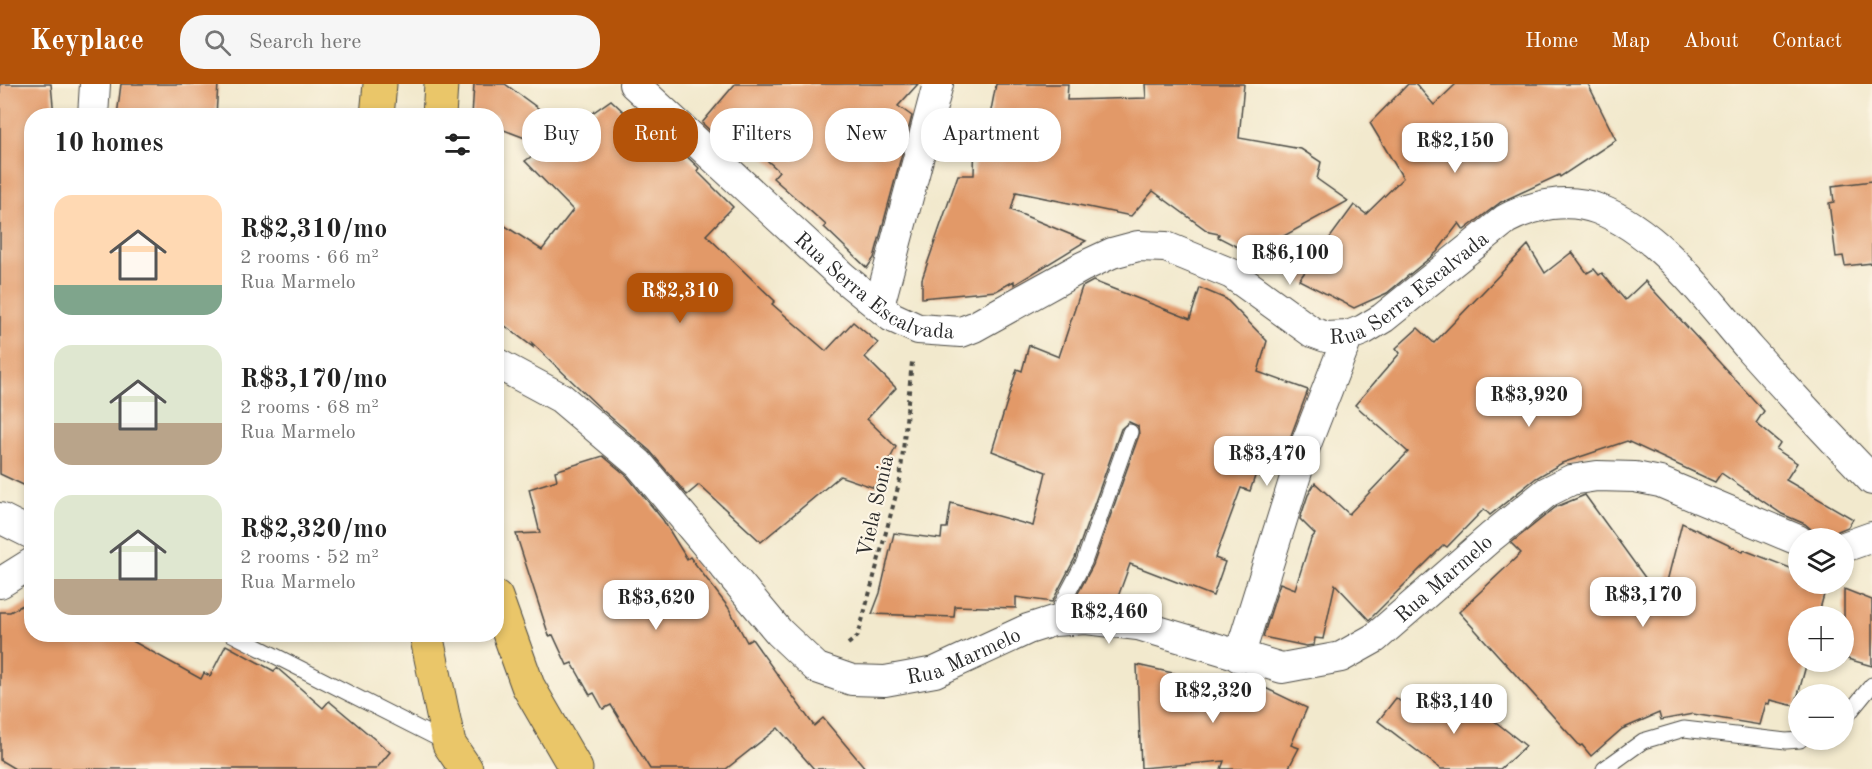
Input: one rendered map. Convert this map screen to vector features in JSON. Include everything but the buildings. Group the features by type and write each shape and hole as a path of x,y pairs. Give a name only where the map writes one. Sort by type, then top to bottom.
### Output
{"main road":[{"path":"378,108 380,84"},
{"path":"440,108 441,84"},
{"path":"504,619 528,686 576,769"},
{"path":"428,642 455,761"}],"street":[{"path":"94,108 95,84"},
{"name":"Rua Serra Escalvada","path":"634,84 844,278 892,317 918,329 961,332 968,330 994,319 1082,267 1112,253 1138,246 1166,246 1232,274 1312,332 1326,337 1348,336 1383,318 1515,214 1524,210 1565,203 1599,209 1637,230 1669,258 1807,412 1872,480"},
{"path":"879,306 938,84"},
{"path":"1239,657 1304,449 1348,336"},
{"name":"Rua Marmelo","path":"504,367 561,398 639,464 778,632 817,668 852,680 885,681 934,672 1028,629 1053,621 1086,619 1138,625 1282,668 1313,664 1349,652 1375,638 1491,537 1547,492 1571,480 1597,476 1635,477 1660,482 1788,536"},
{"path":"0,518 24,530"},
{"path":"1854,543 1872,537"},
{"path":"0,584 24,568"}],"lane":[{"path":"1053,621 1084,562 1130,432"},
{"path":"246,642 455,761"},
{"path":"1854,707 1872,685"},
{"path":"1604,769 1643,741 1684,729 1788,741"}],"path":[{"name":"Viela Sonia","path":"817,668 858,636 900,480 914,342 918,329"}]}
